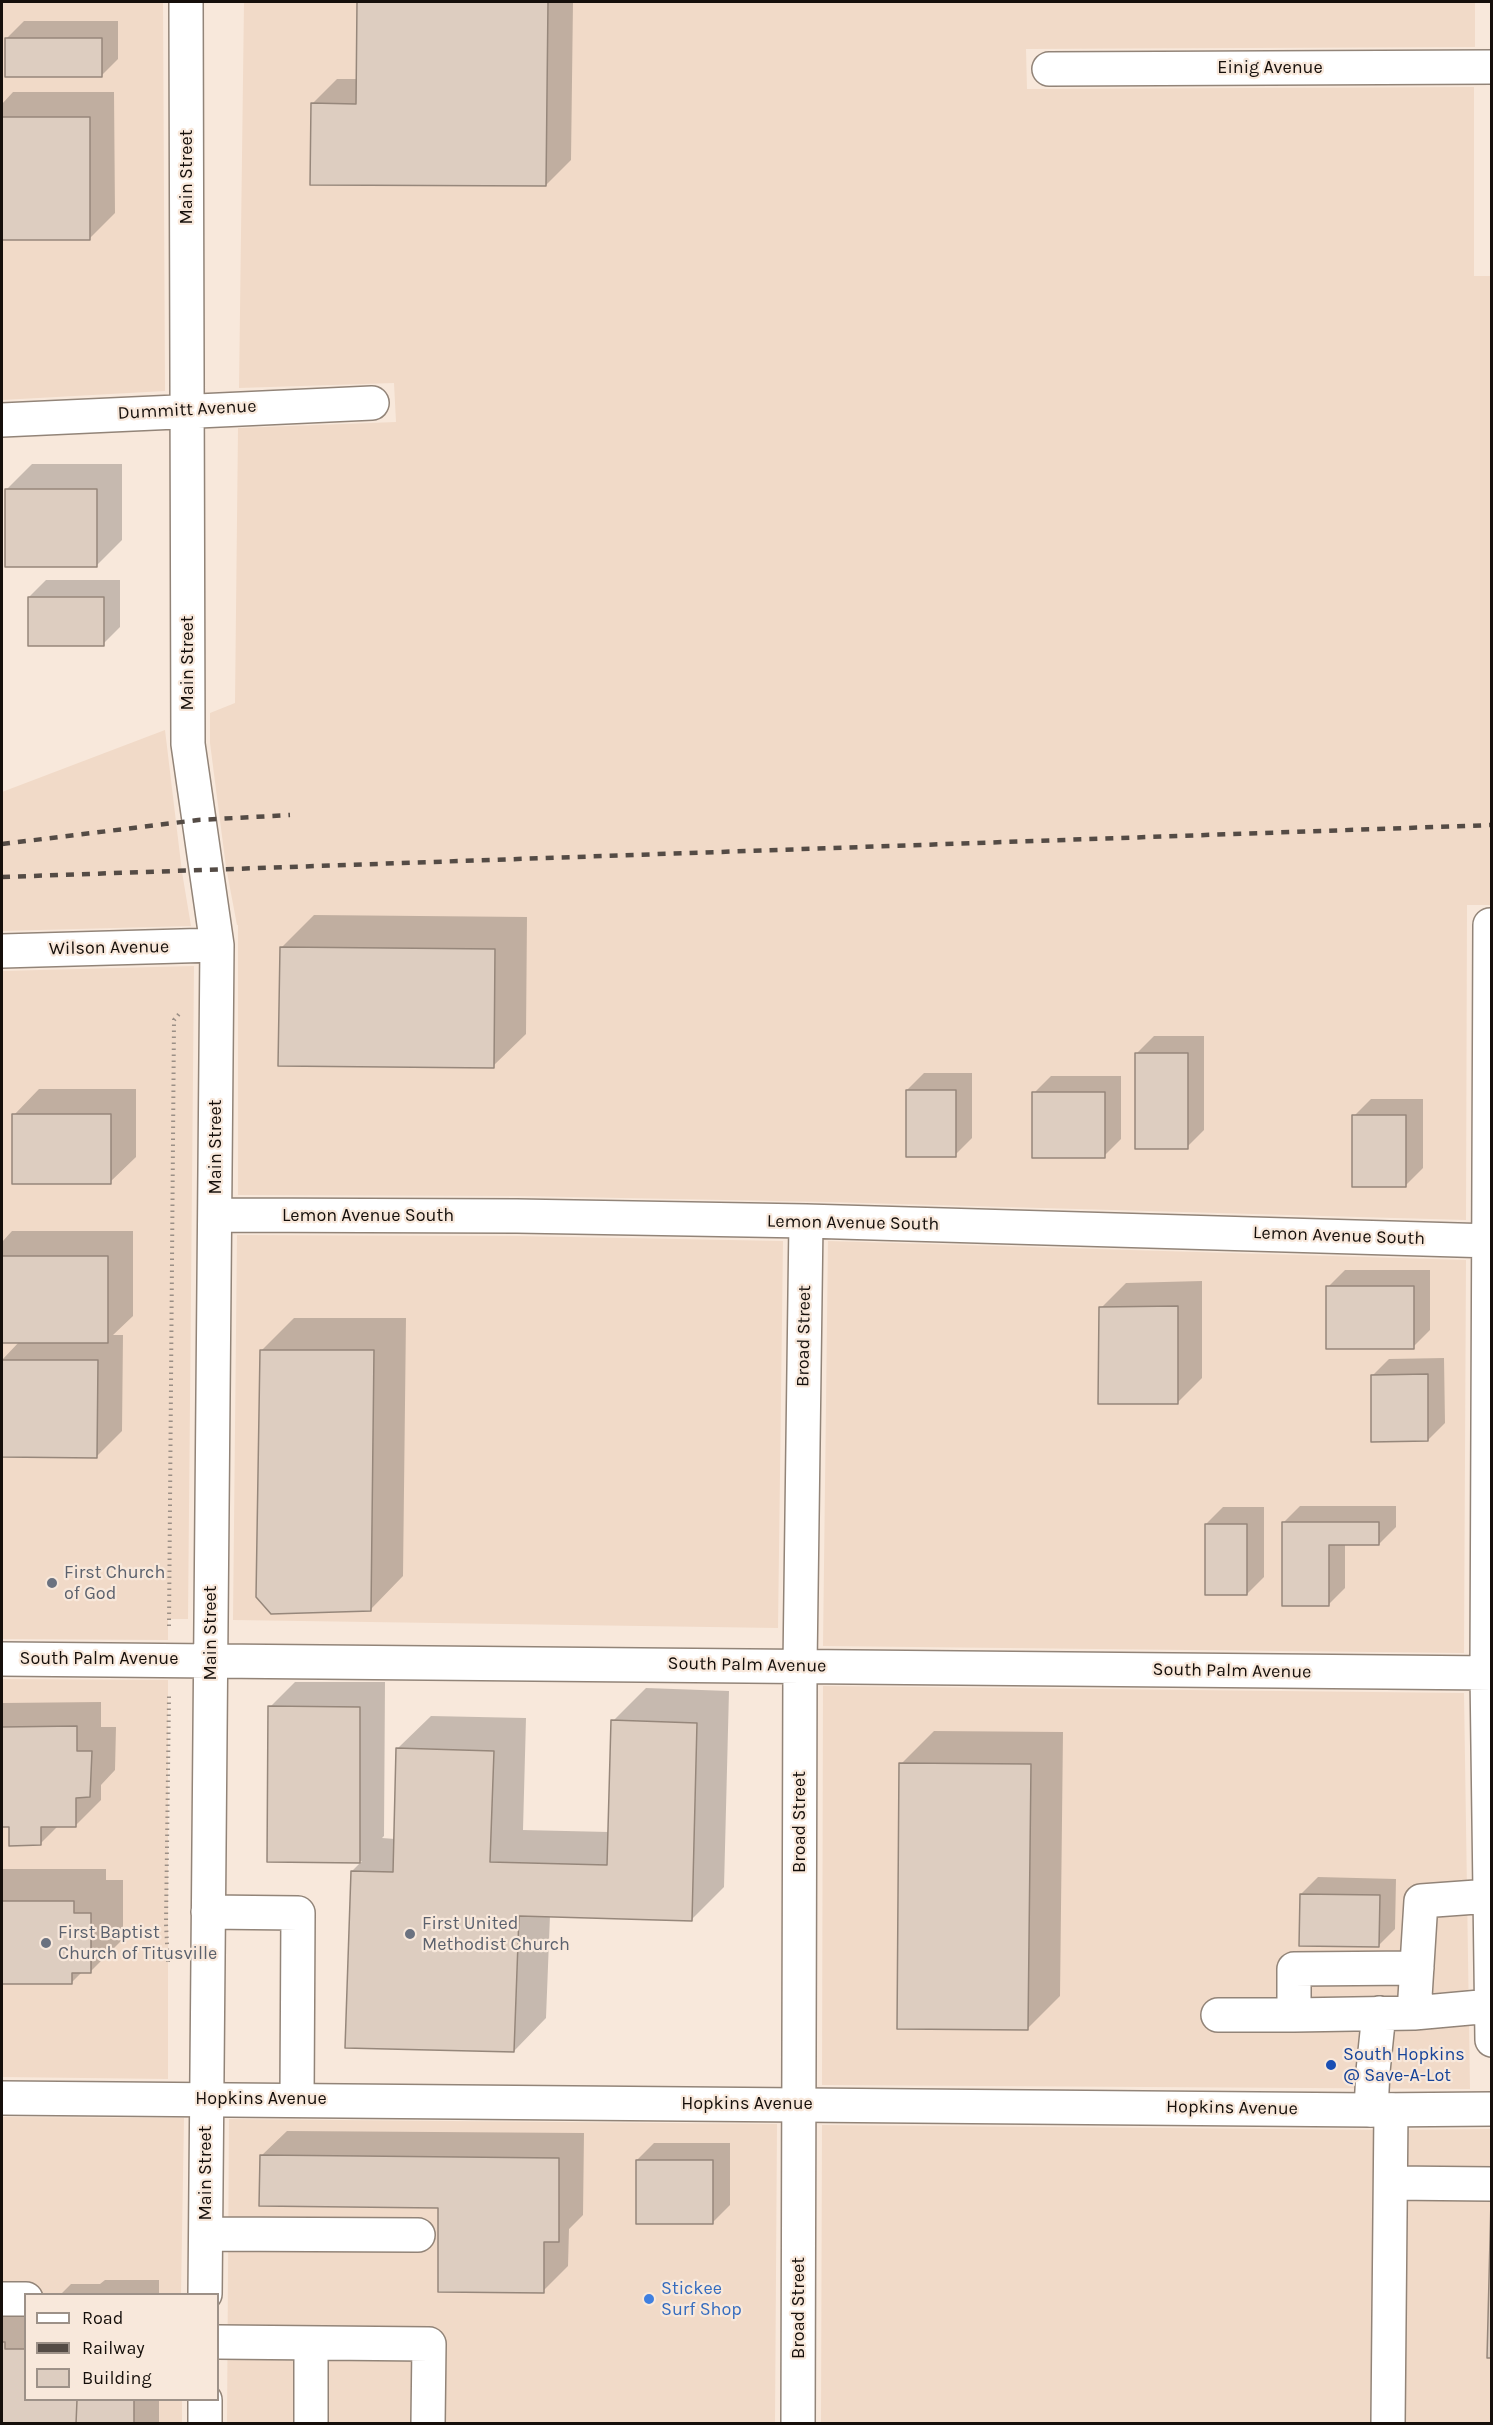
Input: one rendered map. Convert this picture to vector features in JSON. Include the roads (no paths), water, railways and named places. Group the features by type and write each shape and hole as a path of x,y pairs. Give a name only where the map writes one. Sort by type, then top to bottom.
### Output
{"street":[{"name":"Main Street","path":"186,2 188,744 217,945 205,2293"},
{"name":"Einig Avenue","path":"1049,69 1491,67"},
{"name":"Dummitt Avenue","path":"2,420 372,403"},
{"path":"1490,925 1491,2040"},
{"name":"Wilson Avenue","path":"2,951 217,945"},
{"name":"Lemon Avenue South","path":"215,1215 517,1216 806,1221 1490,1241"},
{"name":"Broad Street","path":"798,2424 800,1666 806,1221"},
{"name":"South Palm Avenue","path":"2,1659 1489,1673"},
{"path":"1414,2013 1421,1901 1490,1896"},
{"path":"208,1912 298,1913 297,2099"},
{"path":"1294,2016 1294,1969 1417,1968"},
{"path":"1218,2016 1414,2013 1491,2006"},
{"path":"1379,2013 1373,2071 1391,2183 1388,2424"},
{"name":"Hopkins Avenue","path":"2,2098 1381,2110 1491,2109"},
{"path":"1391,2183 1491,2184"},
{"path":"206,2234 418,2235"},
{"path":"2,2299 24,2299"},
{"path":"219,2342 429,2344 428,2424"},
{"path":"311,2343 311,2424"},
{"path":"205,2401 205,2424"}],"railway":[{"path":"2,844 198,820 290,815"},
{"path":"2,877 1492,825"}],"place":[{"name":"First Church of God","path":"52,1583"},
{"name":"First United Methodist Church","path":"410,1934"},
{"name":"First Baptist Church of Titusville","path":"46,1943"},
{"name":"South Hopkins @ Save-A-Lot","path":"1331,2065"},
{"name":"Stickee Surf Shop","path":"649,2299"}]}
